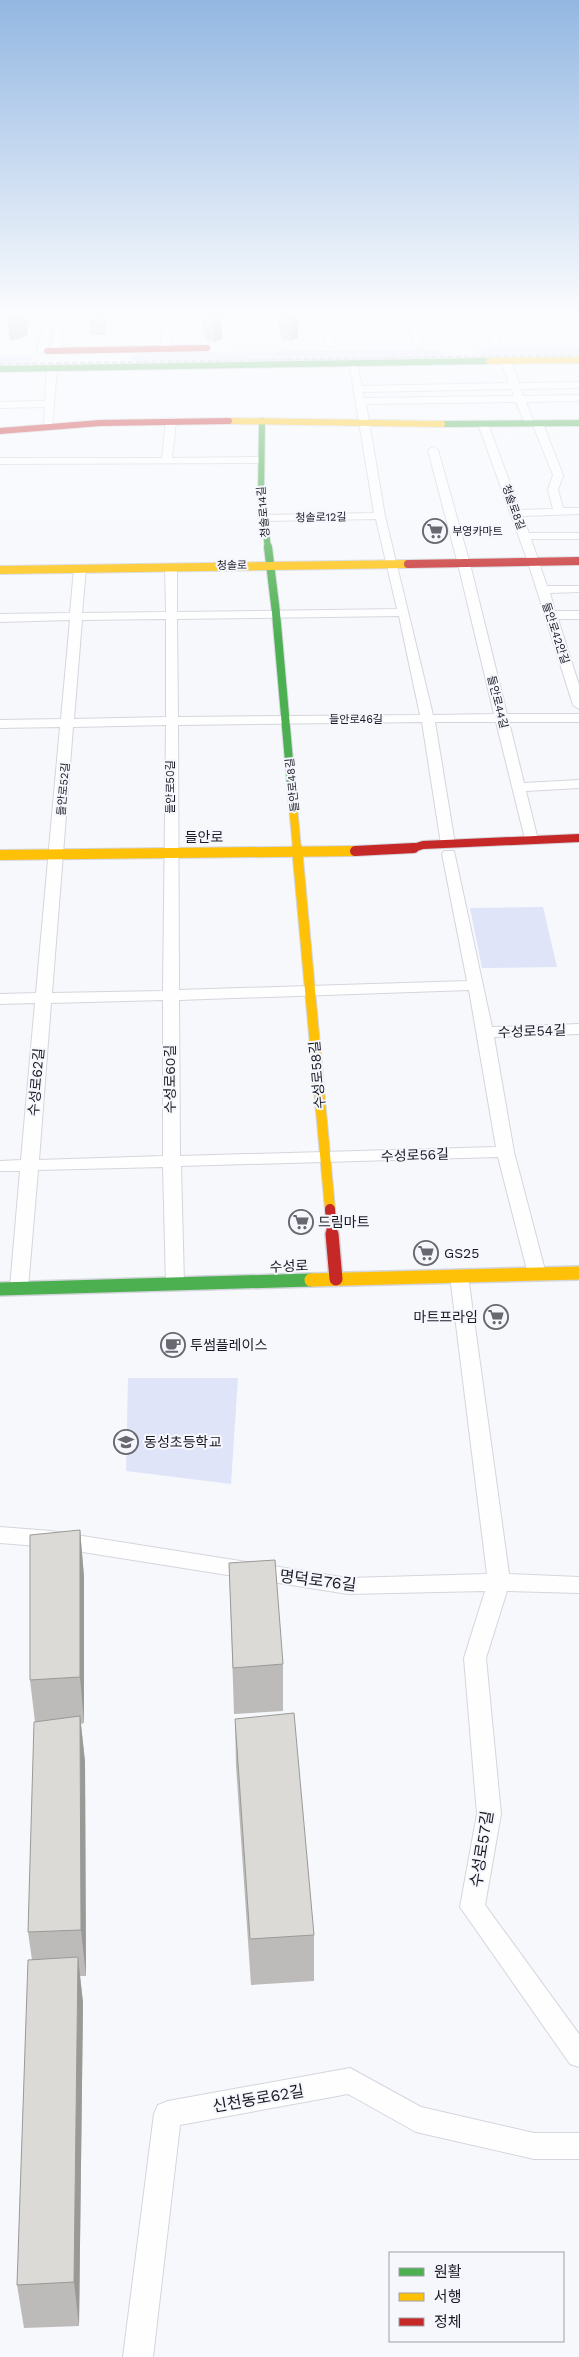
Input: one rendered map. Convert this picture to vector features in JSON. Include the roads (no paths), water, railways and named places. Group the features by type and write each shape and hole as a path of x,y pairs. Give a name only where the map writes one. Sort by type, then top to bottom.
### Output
{"main road":[{"path":"0,431 92,423 171,421 483,424 579,422"},
{"name":"청솔로14길","path":"262,421 259,460 263,518 269,564"},
{"name":"청솔로","path":"0,570 269,564 464,564 579,561"},
{"name":"들안로48길","path":"269,564 276,613 298,852"},
{"name":"들안로","path":"0,855 408,850 425,855 448,849 531,840 579,838"},
{"name":"들안로","path":"448,849 579,848"},
{"name":"수성로58길","path":"298,852 336,1279"},
{"name":"수성로","path":"0,1289 579,1273"}],"street":[{"path":"49,421 49,426"},
{"path":"167,462 171,421"},
{"path":"532,421 558,475 553,490 559,512"},
{"path":"365,422 380,516 394,564 428,720 448,849 476,984 505,1152 537,1274"},
{"name":"청솔로8길","path":"483,424 534,562"},
{"path":"433,450 464,564"},
{"path":"0,461 69,459 167,462 259,460"},
{"path":"516,513 579,511"},
{"name":"청솔로12길","path":"263,518 380,516"},
{"path":"524,536 579,536"},
{"name":"들안로42안길","path":"534,562 579,705"},
{"name":"들안로44길","path":"464,564 531,840"},
{"name":"들안로50길","path":"170,852 171,567"},
{"name":"들안로52길","path":"57,854 80,568"},
{"name":"들안로42안길","path":"542,590 579,589"},
{"path":"0,618 404,612"},
{"path":"550,615 579,615"},
{"name":"들안로46길","path":"285,719 579,718"},
{"path":"0,724 285,719"},
{"path":"518,787 579,784"},
{"name":"수성로60길","path":"170,852 170,1163 175,1284"},
{"name":"수성로62길","path":"19,1288 57,854"},
{"path":"0,999 310,992 476,984"},
{"name":"수성로54길","path":"485,1032 579,1029"},
{"name":"수성로56길","path":"324,1157 505,1152"},
{"path":"0,1166 170,1163 324,1157"},
{"path":"460,1276 499,1582"},
{"name":"명덕로76길","path":"0,1535 51,1539 348,1586 499,1582 579,1585"},
{"name":"수성로57길","path":"499,1582 475,1658 489,1814 472,1907 579,2055"},
{"name":"신천동로62길","path":"138,2357 168,2114 350,2081 416,2119 534,2146 579,2146"}],"place":[{"name":"부영카마트","path":"435,531"},
{"name":"드림마트","path":"301,1222"},
{"name":"GS25","path":"426,1253"},
{"name":"마트프라임","path":"496,1317"},
{"name":"투썸플레이스","path":"173,1345"},
{"name":"동성초등학교","path":"126,1442"}]}
